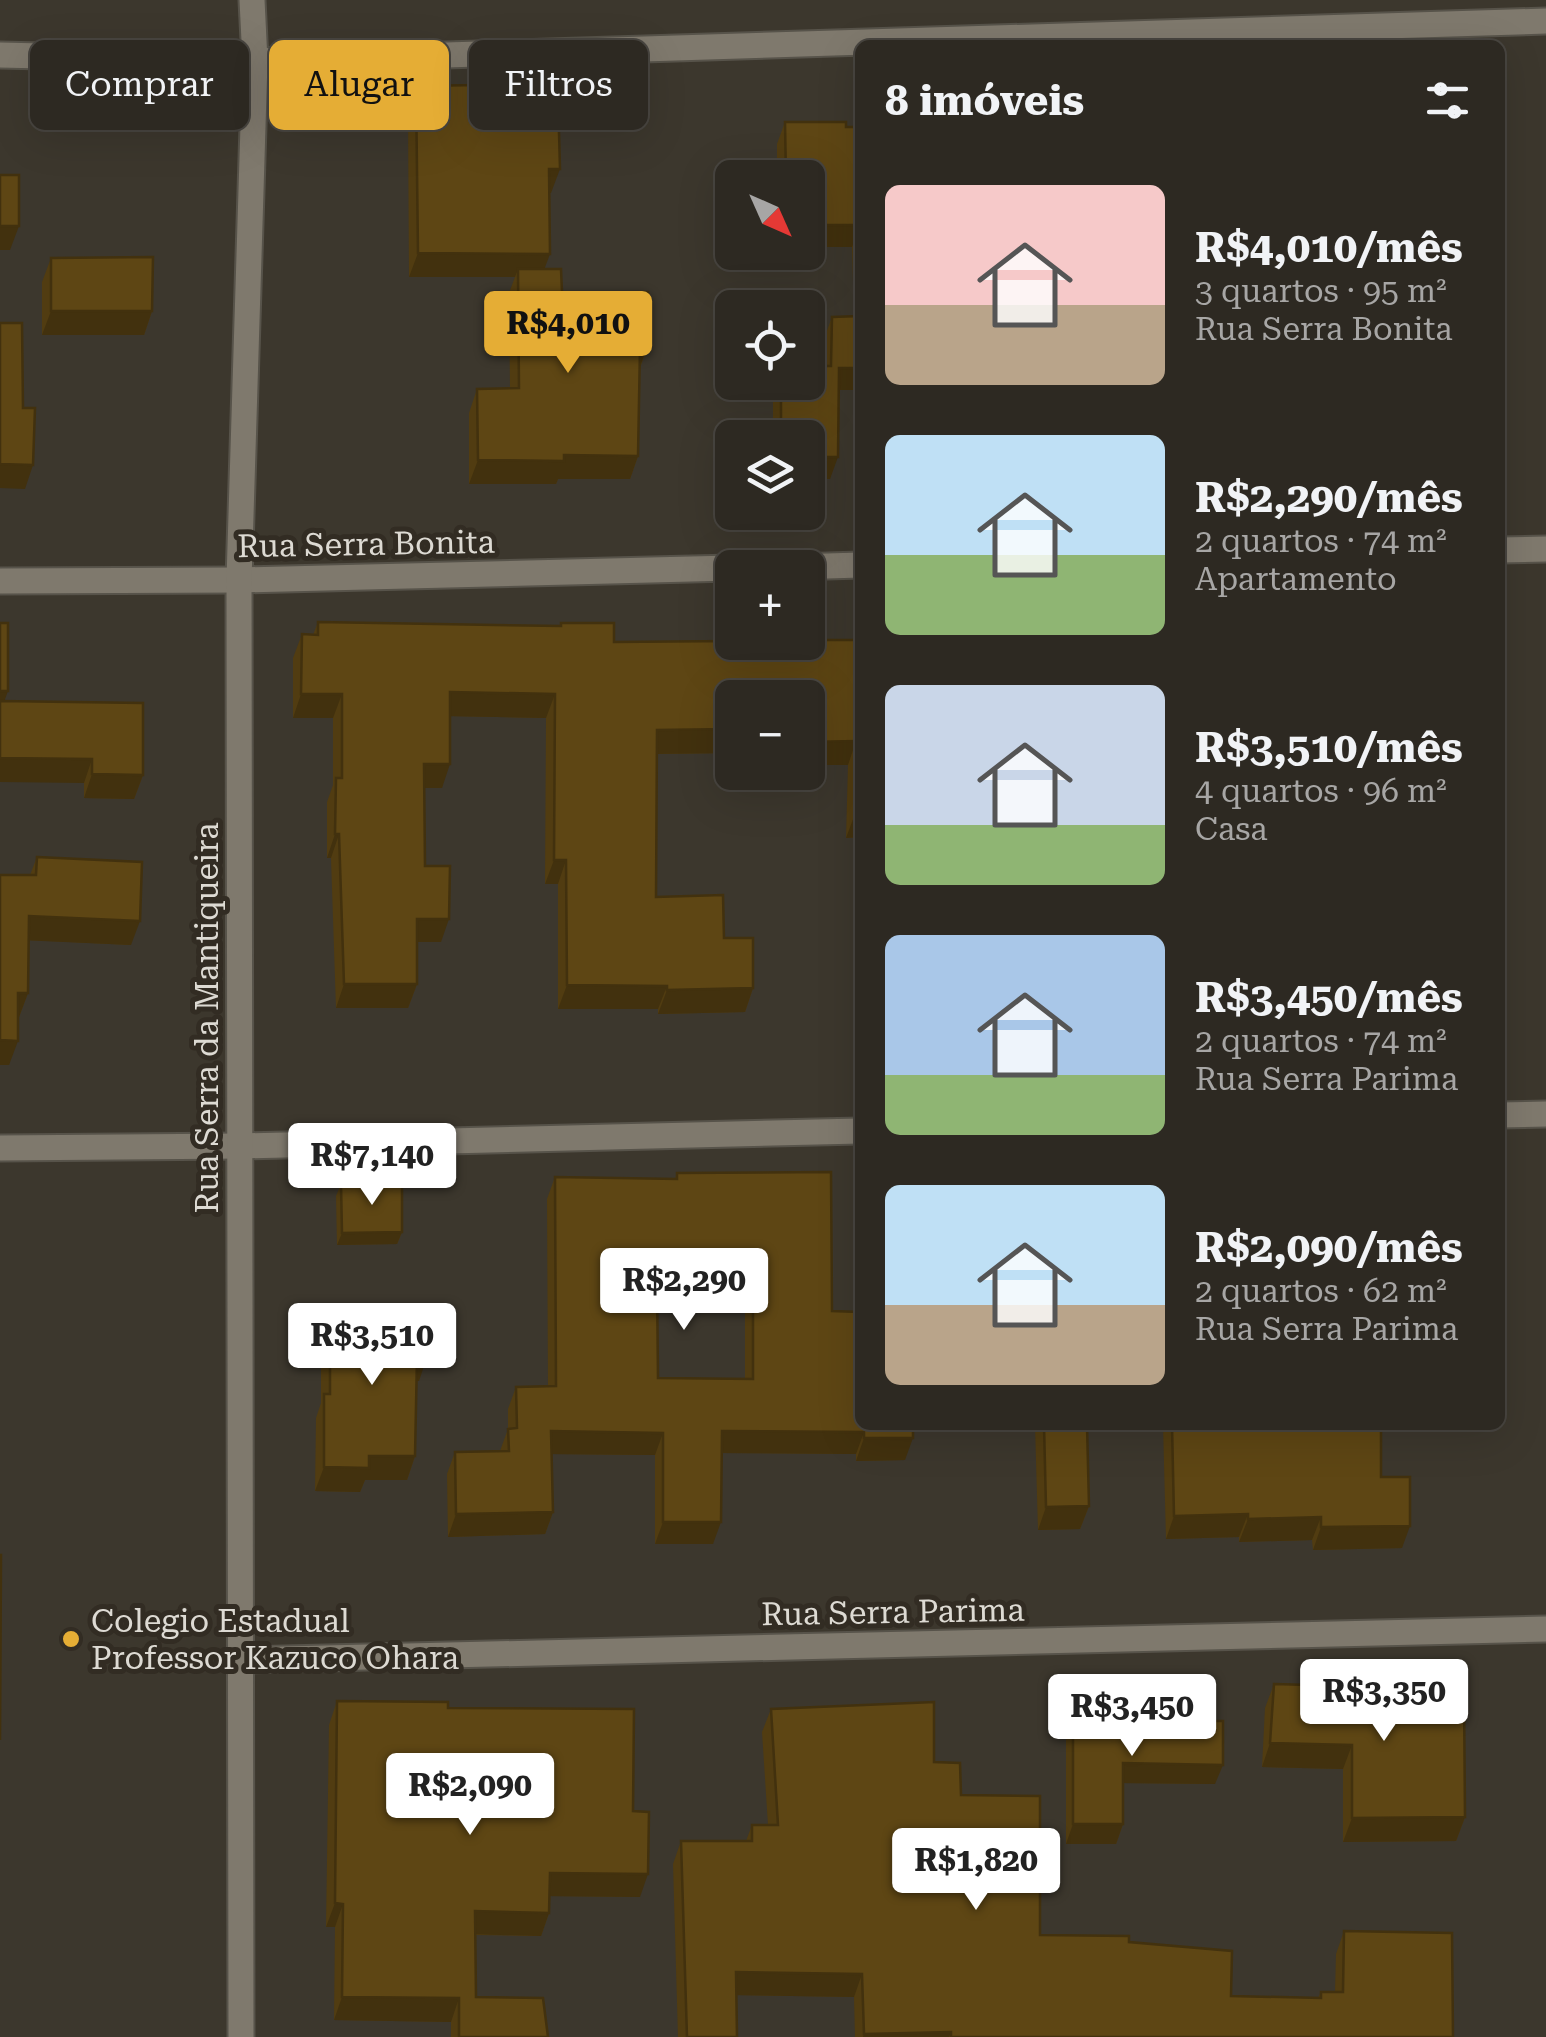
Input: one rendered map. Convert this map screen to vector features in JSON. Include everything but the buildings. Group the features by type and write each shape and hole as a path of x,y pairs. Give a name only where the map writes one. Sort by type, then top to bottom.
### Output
{"street":[{"name":"Rua Serra da Mantiqueira","path":"241,2037 239,580 255,61 252,0"},
{"path":"933,40 1546,21"},
{"path":"0,55 255,61 855,42"},
{"path":"1505,550 1546,548"},
{"path":"825,566 855,565"},
{"name":"Rua Serra Bonita","path":"0,580 239,580 715,568"},
{"path":"1505,1115 1546,1114"},
{"path":"0,1148 855,1131"},
{"name":"Rua Serra Parima","path":"240,1660 1546,1629"}],"place":[{"name":"Colegio Estadual Professor Kazuco Ohara","path":"71,1639"}]}
